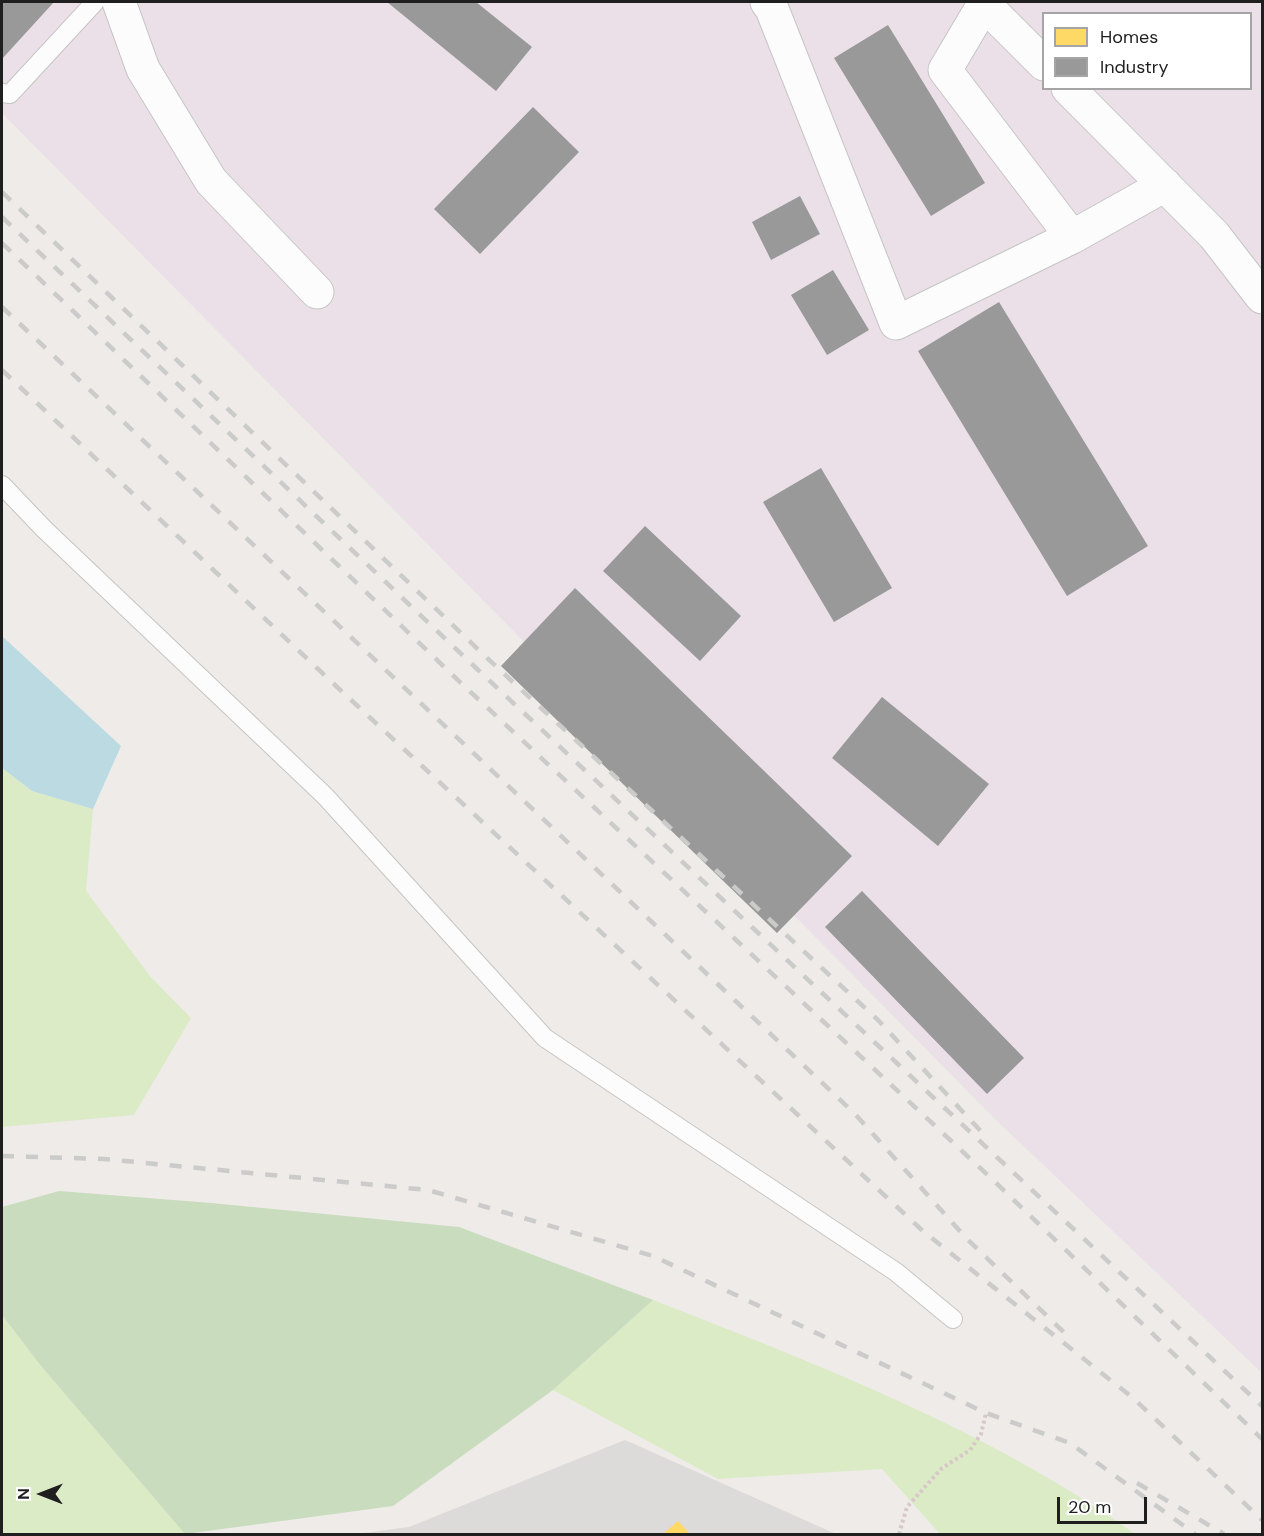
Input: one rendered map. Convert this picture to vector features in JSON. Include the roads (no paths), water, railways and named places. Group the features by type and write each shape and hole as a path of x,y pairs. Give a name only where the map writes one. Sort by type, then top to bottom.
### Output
{"street":[{"path":"119,2 143,69 211,182 317,292"},
{"path":"767,2 772,9 896,323 1072,237 1165,185"},
{"path":"1042,62 983,3 945,70 1072,237"},
{"path":"1070,90 1214,235 1263,297"}],"lane":[{"path":"2,93 10,94 95,2"},
{"path":"2,485 61,545 325,796 545,1038 896,1272 953,1319"}],"water":[{"path":"2,636 121,746 93,809 32,791 2,768"}],"railway":[{"path":"2,192 486,657 878,1020 988,1139"},
{"path":"2,217 476,668 1262,1406"},
{"path":"2,243 461,683 993,1180 1262,1439"},
{"path":"2,307 855,1114 967,1239 1072,1340"},
{"path":"2,370 336,686 924,1232 1133,1398 1262,1520"},
{"path":"2,1156 104,1159 428,1190 653,1256 986,1413 1070,1443 1195,1534"},
{"path":"1137,1483 1224,1534"}]}
